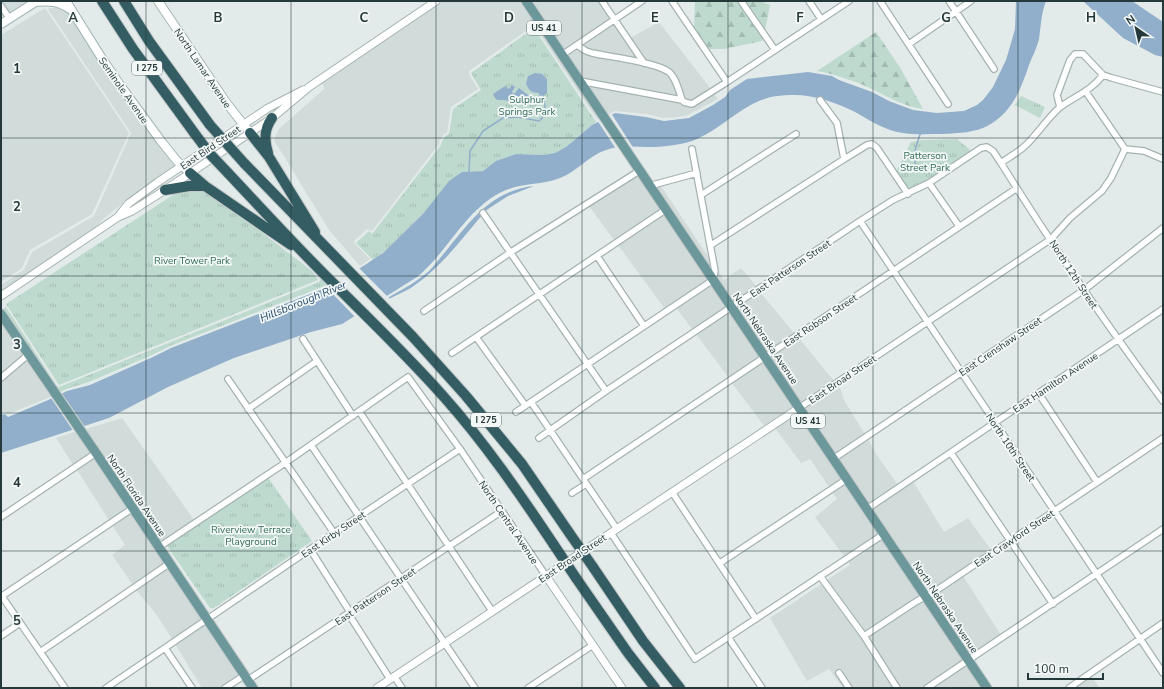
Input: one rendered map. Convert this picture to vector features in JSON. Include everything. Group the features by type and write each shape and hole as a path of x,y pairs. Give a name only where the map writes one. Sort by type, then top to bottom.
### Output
{"highway":[{"name":"I 275","path":"102,1 133,49 210,154 307,257 405,354 468,425 521,496 628,653 655,688"},
{"name":"I 275","path":"124,1 149,41 210,125 325,249 461,390 522,464 643,641 680,688"},
{"path":"269,157 265,142 265,134 272,118"},
{"path":"247,129 269,157 325,249"},
{"path":"190,173 205,186 307,257"},
{"path":"165,190 189,186 205,186"}],"main road":[{"path":"1,24 36,1 60,3 73,11"},
{"name":"Seminole Avenue","path":"66,1 120,85 161,141 182,166 190,173"},
{"name":"North Lamar Avenue","path":"158,1 225,101 247,129"},
{"name":"North Nebraska Avenue","path":"526,1 987,688"},
{"name":"North Florida Avenue","path":"1,314 249,681"}],"street":[{"name":"East Bird Street","path":"118,217 128,204 182,166 247,129 272,118 309,87 436,1"},
{"path":"602,1 644,63"},
{"path":"562,55 642,1"},
{"path":"672,1 727,82"},
{"path":"741,1 775,50"},
{"path":"809,1 821,19"},
{"path":"580,81 682,100 692,104 849,1"},
{"path":"880,1 948,104"},
{"path":"949,1 994,69"},
{"path":"909,44 970,1"},
{"path":"1,6 10,19"},
{"path":"577,45 592,53 657,66 670,72 682,100"},
{"path":"1060,107 1057,96 1070,60 1075,54 1083,54 1103,75 1125,83 1163,92"},
{"path":"1001,163 1026,146 1060,107 1086,92 1098,82 1103,75"},
{"name":"East Bird Street","path":"1,296 118,217 132,211 190,173 247,129 274,105 309,87"},
{"path":"1086,92 1125,149 1144,151 1163,159"},
{"path":"820,100 836,123 844,159"},
{"path":"701,195 796,134"},
{"path":"711,245 866,145 872,144 877,148 908,194"},
{"name":"North 12th Street","path":"987,147 993,151 1084,290 1118,340 1163,401"},
{"name":"East Patterson Street","path":"539,438 606,391 860,221 893,200 929,183 981,148 987,147"},
{"path":"516,412 713,280 716,271 692,149"},
{"name":"East Broad Street","path":"377,688 1051,239 1070,218 1102,191 1111,178 1125,149"},
{"path":"424,311 511,252 640,171"},
{"path":"649,186 697,173"},
{"path":"929,183 959,226"},
{"name":"East Robson Street","path":"572,493 584,481 893,270 1017,188"},
{"path":"452,353 665,210"},
{"path":"483,213 606,391"},
{"name":"North 10th Street","path":"860,221 1163,673"},
{"name":"East Crenshaw Street","path":"833,459 1084,290 1163,229"},
{"path":"597,256 644,326"},
{"name":"East Hamilton Avenue","path":"867,509 1163,309"},
{"path":"476,337 525,406"},
{"path":"303,338 353,416"},
{"path":"1,378 29,354"},
{"path":"248,409 317,361"},
{"name":"North Central Avenue","path":"359,412 408,377 460,449 622,688"},
{"path":"228,379 334,533"},
{"path":"1039,394 1097,482"},
{"path":"531,402 584,481 695,659 884,534"},
{"path":"159,547 359,412 492,611"},
{"name":"East Crawford Street","path":"864,636 917,600 934,592 1163,438"},
{"path":"311,445 475,688"},
{"name":"East Kirby Street","path":"106,688 460,449"},
{"path":"1,517 96,453"},
{"path":"950,453 1011,540 1053,604"},
{"path":"720,563 847,478"},
{"path":"672,492 756,618"},
{"path":"65,688 2,595 133,508"},
{"name":"East Patterson Street","path":"225,688 249,681 400,578 502,511"},
{"path":"927,688 1163,529"},
{"path":"310,549 349,613 392,678 402,688"},
{"path":"40,652 170,564"},
{"path":"820,576 864,636 896,688"},
{"path":"1,636 20,623"},
{"path":"1068,688 1163,623"},
{"path":"728,637 762,688"},
{"path":"528,688 593,645"},
{"path":"165,648 192,688"},
{"path":"839,673 849,688"}],"shaded area":[{"path":"1,1 30,1 10,14"},
{"path":"441,1 523,1 601,117 597,119 533,26 469,71 469,74 478,89 451,107 447,133 444,134 439,144 372,231 367,229 354,241 355,244 370,259 360,266 329,230 274,140 279,129 325,88 321,82"},
{"path":"530,1 599,1 611,19 563,51"},
{"path":"45,8 129,133 92,214 30,250 22,268 1,282 1,35"},
{"path":"60,8 70,13 111,77 175,167 122,204 103,219 92,231 1,293 1,285 24,270 32,252 94,216 131,133 48,9"},
{"path":"659,22 711,89 691,101 686,99 679,82 670,70 658,64 645,61 630,38"},
{"path":"614,24 638,59 592,51 582,46"},
{"path":"577,49 584,54 657,69 668,74 674,84 678,96 581,79 566,56"},
{"path":"586,85 681,103 692,107 714,94 718,99 688,115 678,117 663,118 646,114 615,111 606,115"},
{"path":"639,174 662,209 614,240 589,206"},
{"path":"661,186 711,261 713,270 712,274 654,188"},
{"path":"665,214 709,279 665,309 618,245"},
{"path":"741,268 757,287 732,304 716,280 718,271 724,280"},
{"path":"712,284 728,307 693,330 676,308"},
{"path":"760,292 795,334 766,354 735,308"},
{"path":"731,311 762,357 729,378 696,334"},
{"path":"1,319 25,354 1,374"},
{"path":"799,338 834,381 800,404 769,358"},
{"path":"29,359 53,396 8,414 5,411 1,413 1,382"},
{"path":"765,361 795,407 765,427 732,383"},
{"path":"837,385 840,388 845,402 865,434 834,455 803,409"},
{"path":"799,412 843,477 829,487 810,459 801,463 775,428 768,432"},
{"path":"122,418 194,520 160,543 83,430"},
{"path":"77,431 92,452 73,465 56,438"},
{"path":"868,439 876,454 898,485 867,505 837,460"},
{"path":"96,457 129,507 109,520 77,470"},
{"path":"913,481 944,532 968,518 991,550 926,593 871,510"},
{"path":"846,482 880,533 844,556 815,517 837,499 832,492"},
{"path":"132,512 166,563 133,585 112,555 125,545 112,525"},
{"path":"883,538 922,595 864,632 827,580 850,565 848,561"},
{"path":"170,567 203,618 172,639 156,614 136,590"},
{"path":"963,576 1001,635 972,654 968,655 930,598"},
{"path":"823,583 862,637 894,688 852,688 839,669 835,672 846,688 843,688 829,669 807,681 770,618"},
{"path":"925,600 965,659 922,688 900,688 868,637"},
{"path":"207,622 241,674 219,688 202,688 175,644"},
{"path":"967,665 981,688 933,688"},
{"path":"1091,676 1100,688 1074,688"}],"green space":[{"path":"695,1 738,1 763,38 762,41 724,49 707,49 694,28"},
{"path":"744,1 760,1 770,5 765,31"},
{"name":"Sulphur Springs Park","path":"534,28 596,122 566,147 555,153 544,155 516,154 496,161 483,171 462,172 409,230 373,260 356,243 369,231 372,234 441,145 444,138 449,134 453,109 481,90 471,73"},
{"path":"876,32 901,69 923,109 903,104 853,81 817,71"},
{"path":"1021,96 1045,107 1040,118 1015,105"},
{"name":"Patterson Street Park","path":"957,139 974,153 908,194 895,174 911,142 923,140"},
{"name":"River Tower Park","path":"196,191 209,192 312,271 318,280 59,385 6,304 176,193"},
{"path":"319,277 327,285 170,346 89,382 58,393 2,310 6,307 59,387 319,282"},
{"name":"Riverview Terrace Playground","path":"267,476 312,541 214,608 210,608 167,546"}],"water":[{"name":"Hillsborough River","path":"1016,1 1046,1 1042,15 1039,39 1023,83 1015,99 1004,114 984,128 966,132 943,134 913,134 892,131 849,109 826,100 802,95 785,95 767,98 750,105 710,132 692,141 665,146 611,148 600,152 572,172 560,178 512,188 492,198 469,218 439,255 417,277 342,324 311,332 234,358 168,387 109,418 1,453 1,415 5,414 8,417 67,391 90,385 171,348 323,289 342,280 383,253 423,214 449,181 462,172 483,171 496,161 516,154 544,155 555,153 566,147 592,125 615,113 664,121 689,118 725,97 730,90 747,79 808,72 832,76 913,110 937,113 964,111 977,105 983,100 993,87 1006,60 1015,29"},
{"path":"1083,1 1132,1 1163,22 1163,57 1155,55 1123,38"},
{"path":"535,73 542,74 547,79 547,94 539,96 539,93 532,92 527,86 528,76"},
{"path":"512,85 515,87 512,92 514,94 519,88 532,98 528,104 520,98 513,102 498,100 495,98 493,94 505,86 509,89"},
{"path":"534,186 508,196 485,211 484,209 480,212 482,215 434,270 411,288 383,303 381,302 428,272 464,228 473,218 483,209 506,194 519,189"}],"pier":[{"path":"611,113 634,149 616,149 597,120"},
{"path":"358,267 390,299 384,305 379,303 356,318 325,286 341,279"},
{"path":"61,392 85,427 81,430 74,432 51,398"}],"waterway":[{"path":"469,172 470,151 483,131 503,118 518,117 539,121 545,112 543,95"},
{"path":"918,171 915,156 916,147 921,132"}]}
